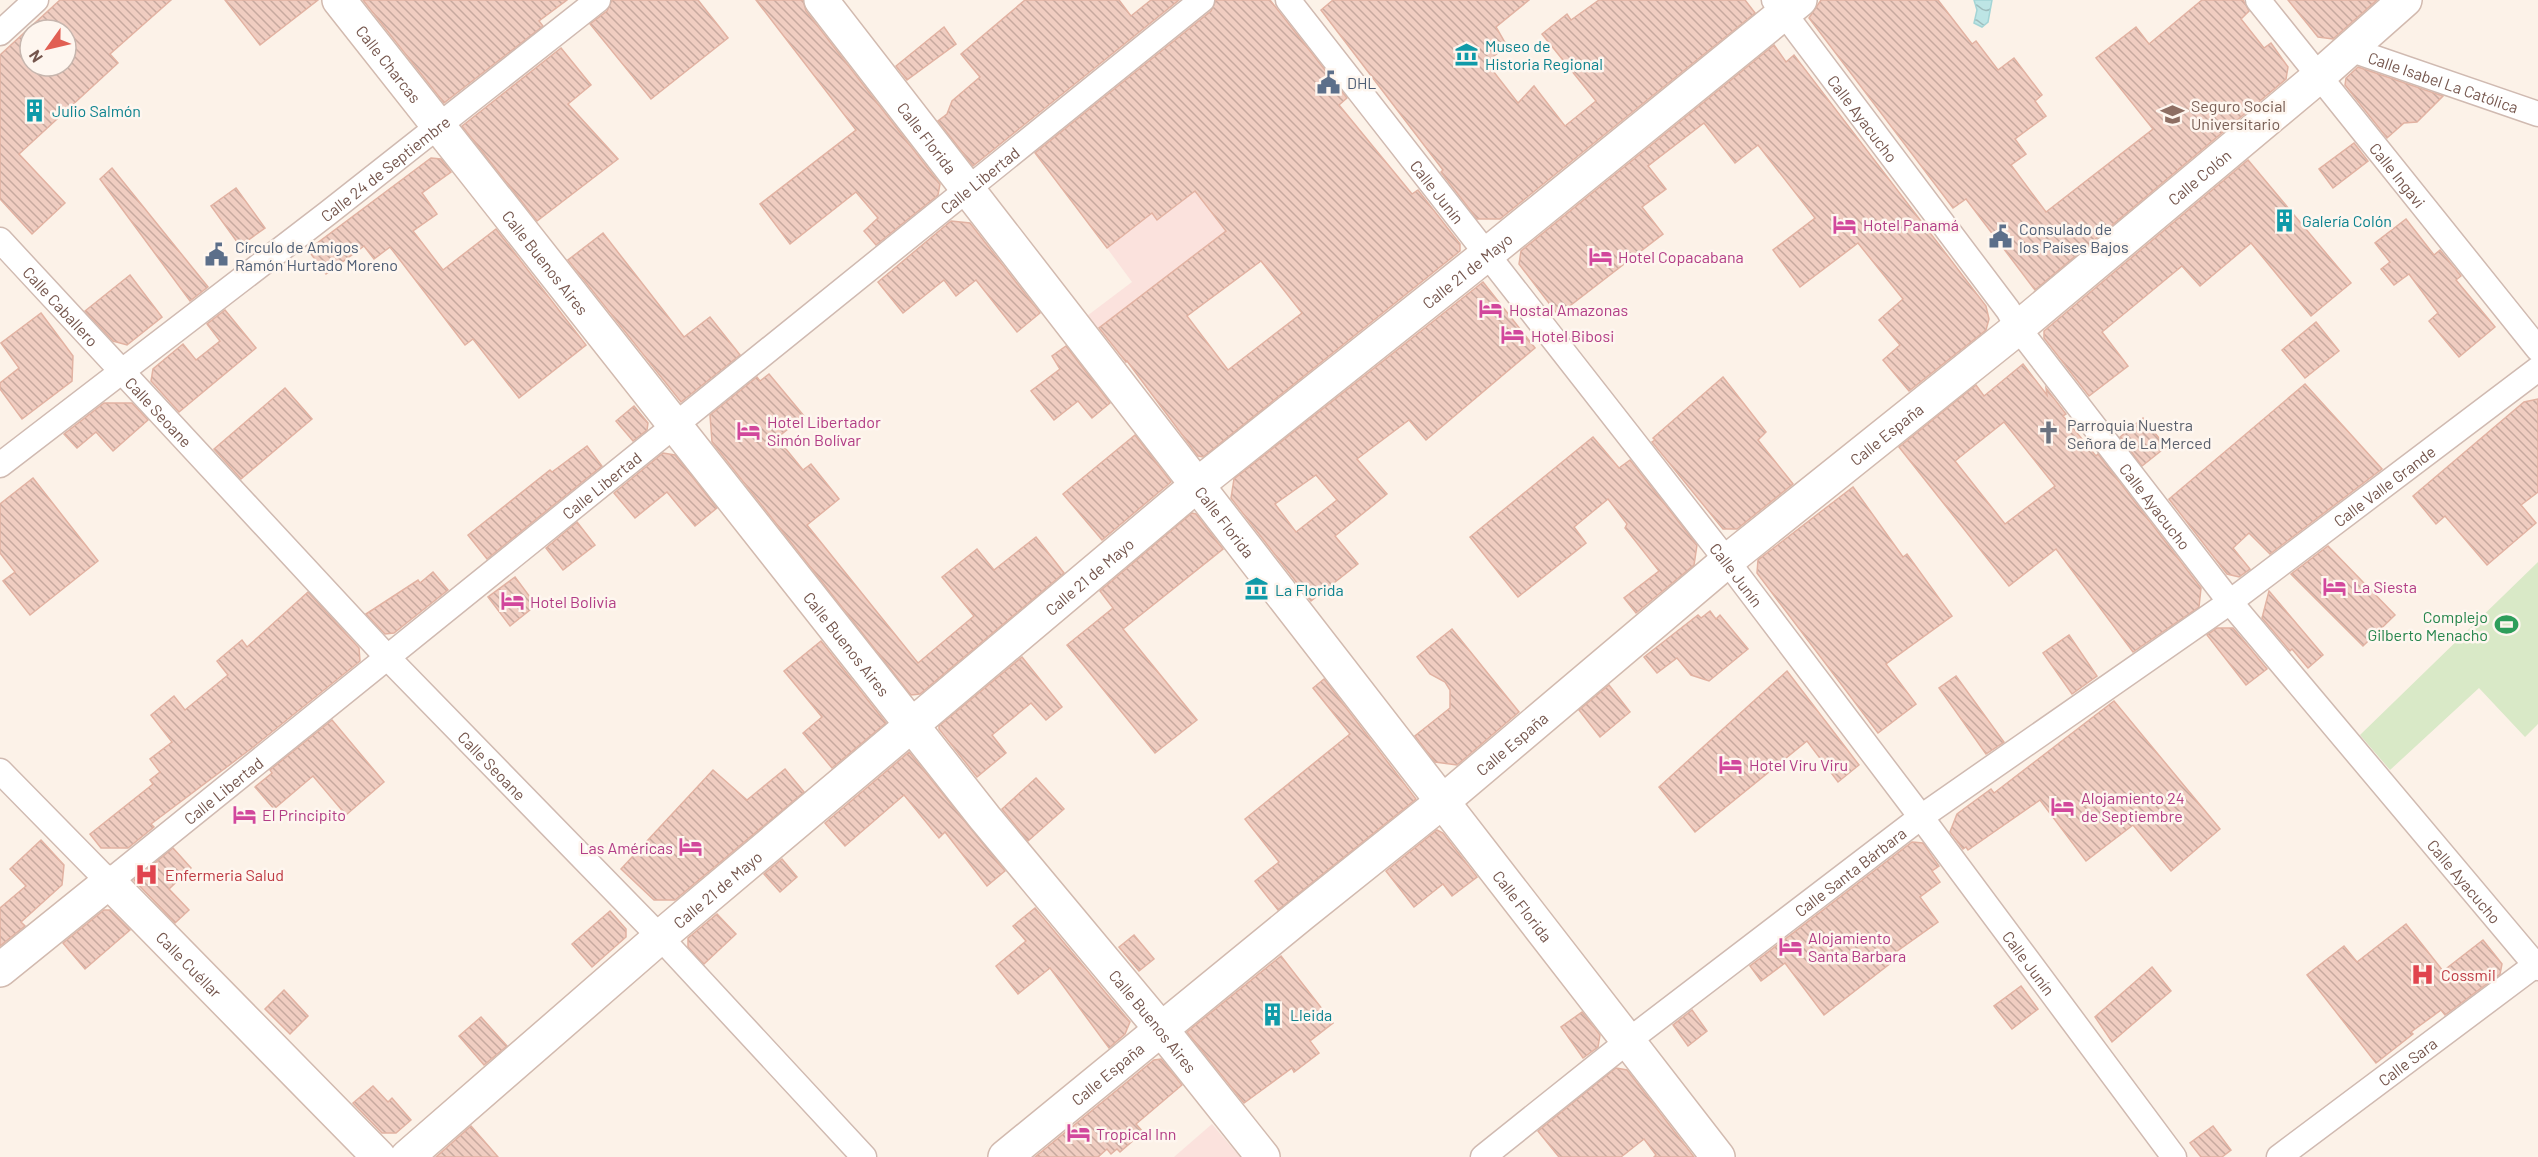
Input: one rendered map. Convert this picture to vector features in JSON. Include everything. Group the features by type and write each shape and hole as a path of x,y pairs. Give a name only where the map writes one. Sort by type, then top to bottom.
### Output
{"street":[{"path":"0,33 36,0"},
{"name":"Calle Charcas","path":"339,0 438,127"},
{"name":"Calle 24 de Septiembre","path":"0,465 438,127 598,0"},
{"name":"Calle Florida","path":"821,0 1718,1157"},
{"name":"Calle Libertad","path":"0,970 1202,0"},
{"name":"Calle Junín","path":"1288,0 1727,561 2174,1157"},
{"name":"Calle Ingavi","path":"2258,0 2538,349"},
{"name":"Calle Colón","path":"2018,328 2318,77 2406,0"},
{"name":"Calle 21 de Mayo","path":"407,1157 660,937 1197,485 1486,255 1786,4"},
{"name":"Calle Ayacucho","path":"1786,4 2008,310 2018,328 2230,602 2537,966"},
{"name":"Calle Isabel La Católica","path":"2349,49 2538,114"},
{"name":"Calle Buenos Aires","path":"438,127 985,818 1161,1029 1263,1157"},
{"name":"Calle Caballero","path":"0,240 121,372"},
{"name":"Calle España","path":"1005,1157 1442,802 1727,561 2018,328"},
{"name":"Calle Valle Grande","path":"2230,602 2538,369"},
{"name":"Calle Seoane","path":"121,372 387,657 660,937 864,1157"},
{"name":"Calle Santa Bárbara","path":"1483,1157 1628,1041 1921,817 2230,602"},
{"name":"Calle Cuéllar","path":"0,771 379,1157"},
{"name":"Calle Sara","path":"2279,1157 2537,966"}],"shaded area":[{"path":"1080,118 1195,191 1226,231 1093,332 1083,319 1132,282 1107,248"},
{"path":"1212,1124 1240,1157 1174,1157"}],"green space":[{"name":"Complejo Gilberto Menacho","path":"2538,562 2538,724 2525,737 2479,688 2390,770 2360,735"}],"water":[{"path":"1974,0 1992,0 1988,22 1982,27 1974,23 1977,10"}],"building":[{"name":"Julio Salmón","path":"60,0 171,0 110,54 118,63 19,154 65,203 32,234 0,199 0,55 18,38 18,78 78,78 78,18 40,18"},
{"path":"225,0 318,0 260,45"},
{"path":"363,0 567,0 539,21 543,26 444,103"},
{"path":"612,0 698,0 728,38 651,99 590,24 607,11"},
{"path":"756,0 803,0 806,11 940,184 938,195 876,245 864,231 878,218 856,192 790,244 760,204 856,130"},
{"path":"1025,0 1119,0 1131,16 1151,0 1179,0 973,166 938,121 947,114 952,101 980,77 961,54"},
{"path":"1216,0 1270,0 1347,98 1339,105 1412,194 1418,190 1460,244 1460,251 1203,457 1198,456 1127,361 1099,328 1226,231 1195,191 1157,220 1152,213 1107,248 1035,153 1211,11","holes":["1261,261 1302,313 1228,370 1187,316"]},
{"path":"1333,0 1529,0 1496,27 1507,46 1486,62 1518,103 1534,86 1565,126 1596,101 1542,34 1567,14 1571,20 1599,0 1745,0 1755,13 1500,219 1477,219 1441,172 1443,170 1321,10"},
{"path":"1821,0 1938,0 1972,44 1976,41 1998,70 2014,58 2042,95 2035,101 2046,116 2015,139 2026,154 2011,165 2046,212 2153,129 2096,58 2136,27 2149,44 2202,0 2243,0 2249,11 2241,19 2264,48 2271,43 2288,67 2286,79 2035,290 1966,199 1953,208 1809,18"},
{"path":"2288,0 2377,0 2333,39 2318,37"},
{"path":"944,27 956,44 907,80 896,66"},
{"path":"1774,45 1786,62 1794,55 1986,306 1989,319 1986,330 1909,391 1883,360 1900,345 1879,320 1903,299 1858,243 1800,287 1773,250 1815,218 1758,145 1735,163 1704,123 1648,166 1666,189 1642,207 1663,234 1558,315 1519,264 1521,251"},
{"path":"561,48 591,85 568,104 618,159 537,221 462,126"},
{"path":"2358,67 2443,96 2417,122 2404,123 2387,138 2345,85 2346,78"},
{"path":"2354,143 2368,161 2333,188 2319,169"},
{"path":"431,158 441,159 451,172 422,193 437,214 413,231 443,270 496,229 586,345 519,398 473,339 465,345 390,247 374,259 364,246 326,274 308,250"},
{"path":"2248,160 2351,283 2311,316 2251,243 2200,286 2182,266 2102,332 2128,366 2089,396 2044,338 2044,331"},
{"path":"112,168 208,287 190,301 100,179"},
{"path":"236,188 265,228 240,246 211,206"},
{"path":"2406,219 2434,255 2440,250 2461,276 2456,280 2495,327 2459,357 2429,321 2438,313 2409,274 2394,285 2381,269 2390,262 2375,243"},
{"path":"951,221 970,223 1040,313 1017,332 976,280 956,296 944,280 903,313 878,282"},
{"path":"603,233 684,337 710,317 740,355 681,402 568,260"},
{"path":"130,275 162,317 127,345 113,341 85,311"},
{"path":"1483,282 1535,348 1426,440 1409,420 1357,459 1387,494 1335,536 1358,564 1311,601 1231,498 1234,479","holes":["1316,475 1337,500 1296,532 1275,504"]},
{"path":"225,310 256,348 179,412 151,381 153,369 183,344 196,360 220,341 207,324"},
{"path":"41,313 73,356 72,381 22,419 0,389 0,383 19,368 1,343"},
{"path":"2316,322 2339,351 2305,378 2282,350"},
{"path":"1066,346 1110,403 1092,418 1078,401 1054,420 1031,391 1060,369 1052,356"},
{"path":"2023,364 2047,395 2046,388 2066,414 2063,416 2096,456 2098,454 2201,588 2199,607 2133,652 2056,549 2009,586 1899,447 1976,385 1984,396","holes":["2004,422 2055,486 2005,524 1955,461"]},
{"path":"769,374 804,416 777,438 803,470 811,464 839,499 807,525 918,663 974,616 942,577 977,549 994,570 1036,537 1064,573 920,694 911,695 712,442 710,415 757,377 760,381"},
{"path":"1723,377 1766,432 1758,440 1793,484 1737,529 1723,529 1652,442 1655,440 1653,438"},
{"path":"2305,384 2382,469 2270,554 2249,533 2233,548 2250,569 2239,577 2227,574 2169,499"},
{"path":"285,388 312,419 241,479 214,449"},
{"path":"2538,399 2538,492 2521,505 2536,523 2487,565 2445,516 2436,524 2413,496 2524,402"},
{"path":"104,403 132,403 148,420 113,451 96,432 77,448 64,434"},
{"path":"634,406 648,423 647,430 633,441 616,421"},
{"path":"2143,418 2166,447 2142,466 2120,437"},
{"path":"1135,435 1171,482 1102,540 1063,494"},
{"path":"1593,437 1619,468 1630,460 1697,545 1694,565 1636,613 1624,598 1659,571 1625,528 1627,524 1608,499 1574,527 1586,543 1518,597 1470,537"},
{"path":"587,446 602,466 487,559 468,535 550,470 552,472"},
{"path":"663,453 675,455 717,508 695,526 667,492 635,518 614,493"},
{"path":"33,478 98,561 30,615 3,581 15,572 0,553 0,504"},
{"path":"1853,487 1903,557 1907,554 1952,616 1886,664 1916,704 1878,733 1757,573 1758,560"},
{"path":"1192,513 1196,514 1223,549 1123,629 1197,720 1155,753 1067,645 1113,608 1100,591"},
{"path":"577,522 595,545 563,570 546,548"},
{"name":"La Siesta","path":"2328,546 2395,615 2363,646 2291,574"},
{"path":"433,572 448,590 394,633 385,634 366,614 418,580 420,583"},
{"name":"Hotel Bolivia","path":"515,577 536,605 510,626 488,597"},
{"path":"2269,591 2323,655 2308,668 2262,618"},
{"path":"308,592 359,648 360,661 252,748 151,824 154,827 128,848 101,848 90,834 153,784 150,780 160,772 150,759 172,742 151,715 174,696 185,710 228,675 217,661 242,640 247,647"},
{"path":"1710,611 1716,619 1720,615 1748,649 1709,681 1691,675 1677,658 1657,673 1644,657 1698,615 1701,618"},
{"path":"2217,628 2233,628 2267,669 2246,685 2207,635"},
{"path":"1452,629 1519,712 1457,765 1435,762 1415,736 1450,708 1450,690 1445,682 1430,674 1417,657"},
{"path":"2069,635 2097,676 2072,694 2043,653"},
{"path":"821,641 886,723 832,768 803,733 822,717 784,671"},
{"path":"1022,657 1062,707 1046,720 1031,703 992,735 1006,753 977,777 939,726"},
{"name":"Hotel Viru Viru","path":"1787,671 1859,765 1838,782 1807,741 1695,832 1659,787"},
{"path":"1956,676 2004,742 1986,754 1939,688"},
{"path":"1324,679 1416,799 1278,910 1255,881 1279,862 1245,819 1350,734 1313,688"},
{"path":"1609,685 1630,712 1600,737 1579,710"},
{"path":"2114,701 2220,829 2171,871 2133,825 2086,861 2040,800 1968,850 1966,847 1963,849 1950,832 1957,814 1991,789 1994,793"},
{"path":"332,720 384,782 346,815 313,776 274,809 255,787 272,773 270,770"},
{"path":"909,752 1005,871 987,886 945,832 939,838 904,795 845,846 825,823"},
{"name":"Las Américas","path":"785,769 804,792 675,900 654,900 621,869 713,770 747,800"},
{"path":"1036,778 1064,809 1028,841 1002,809"},
{"path":"1437,830 1443,833 1477,877 1452,896 1443,884 1414,907 1386,871"},
{"path":"41,840 64,865 62,885 21,922 25,926 0,946 0,908 26,886 10,869"},
{"path":"1912,842 1923,843 1939,866 1932,871 1940,882 1920,897 1938,922 1889,957 1892,962 1824,1015 1785,963 1761,981 1750,966"},
{"path":"173,848 191,868 169,889 189,910 175,923 134,880"},
{"path":"782,859 797,877 780,892 764,874"},
{"path":"1035,908 1130,1022 1125,1034 1109,1048 1050,968 1018,994 996,966 1026,941 1013,926"},
{"path":"104,910 110,910 130,930 85,969 63,943"},
{"path":"610,911 626,929 626,937 592,967 572,944"},
{"path":"717,914 736,934 704,964 688,947 688,938"},
{"path":"2406,924 2443,971 2483,940 2502,964 2500,974 2445,1015 2441,1010 2411,1032 2413,1034 2376,1063 2307,975 2344,946 2357,962"},
{"path":"1134,935 1154,959 1139,971 1119,947"},
{"name":"Lleida","path":"1281,956 1333,1023 1310,1041 1319,1053 1294,1072 1292,1068 1244,1103 1187,1032"},
{"path":"2152,967 2171,991 2112,1042 2095,1017"},
{"path":"2021,986 2038,1009 2012,1029 1994,1006"},
{"path":"284,990 308,1016 290,1034 265,1009"},
{"path":"1692,1010 1707,1031 1688,1046 1673,1025"},
{"path":"1582,1012 1600,1035 1598,1047 1583,1058 1561,1027"},
{"path":"481,1017 507,1046 484,1065 459,1036"},
{"path":"1161,1059 1182,1085 1136,1124 1143,1132 1120,1152 1117,1149 1111,1154 1107,1149 1098,1157 1035,1157 1154,1060"},
{"path":"1616,1068 1627,1070 1694,1157 1654,1157 1656,1155 1644,1139 1621,1157 1559,1157 1538,1131"},
{"path":"373,1086 388,1102 392,1098 411,1120 396,1133 382,1133 353,1103"},
{"path":"471,1126 498,1157 436,1157"},
{"path":"2213,1126 2231,1150 2222,1157 2201,1157 2190,1143"}],"place":[{"name":"Museo de Historia Regional","path":"1467,54"},
{"name":"DHL","path":"1329,82"},
{"name":"Julio Salmón","path":"34,110"},
{"name":"Seguro Social Universitario","path":"2173,114"},
{"name":"Galería Colón","path":"2284,220"},
{"name":"Hotel Panamá","path":"1845,224"},
{"name":"Consulado de los Países Bajos","path":"2001,237"},
{"name":"Círculo de Amigos Ramón Hurtado Moreno","path":"217,255"},
{"name":"Hotel Copacabana","path":"1600,256"},
{"name":"Hostal Amazonas","path":"1491,309"},
{"name":"Hotel Bibosi","path":"1513,335"},
{"name":"Hotel Libertador Simón Bolívar","path":"749,430"},
{"name":"Parroquia Nuestra Señora de La Merced","path":"2049,433"},
{"name":"La Siesta","path":"2335,586"},
{"name":"La Florida","path":"1257,589"},
{"name":"Hotel Bolivia","path":"512,601"},
{"name":"Complejo Gilberto Menacho","path":"2506,625"},
{"name":"Hotel Viru Viru","path":"1731,764"},
{"name":"Alojamiento 24 de Septiembre","path":"2063,806"},
{"name":"El Principito","path":"244,814"},
{"name":"Las Américas","path":"691,847"},
{"name":"Enfermeria Salud","path":"147,874"},
{"name":"Alojamiento Santa Barbara","path":"1790,946"},
{"name":"Cossmil","path":"2423,974"},
{"name":"Lleida","path":"1272,1014"},
{"name":"Tropical Inn","path":"1078,1133"}]}
